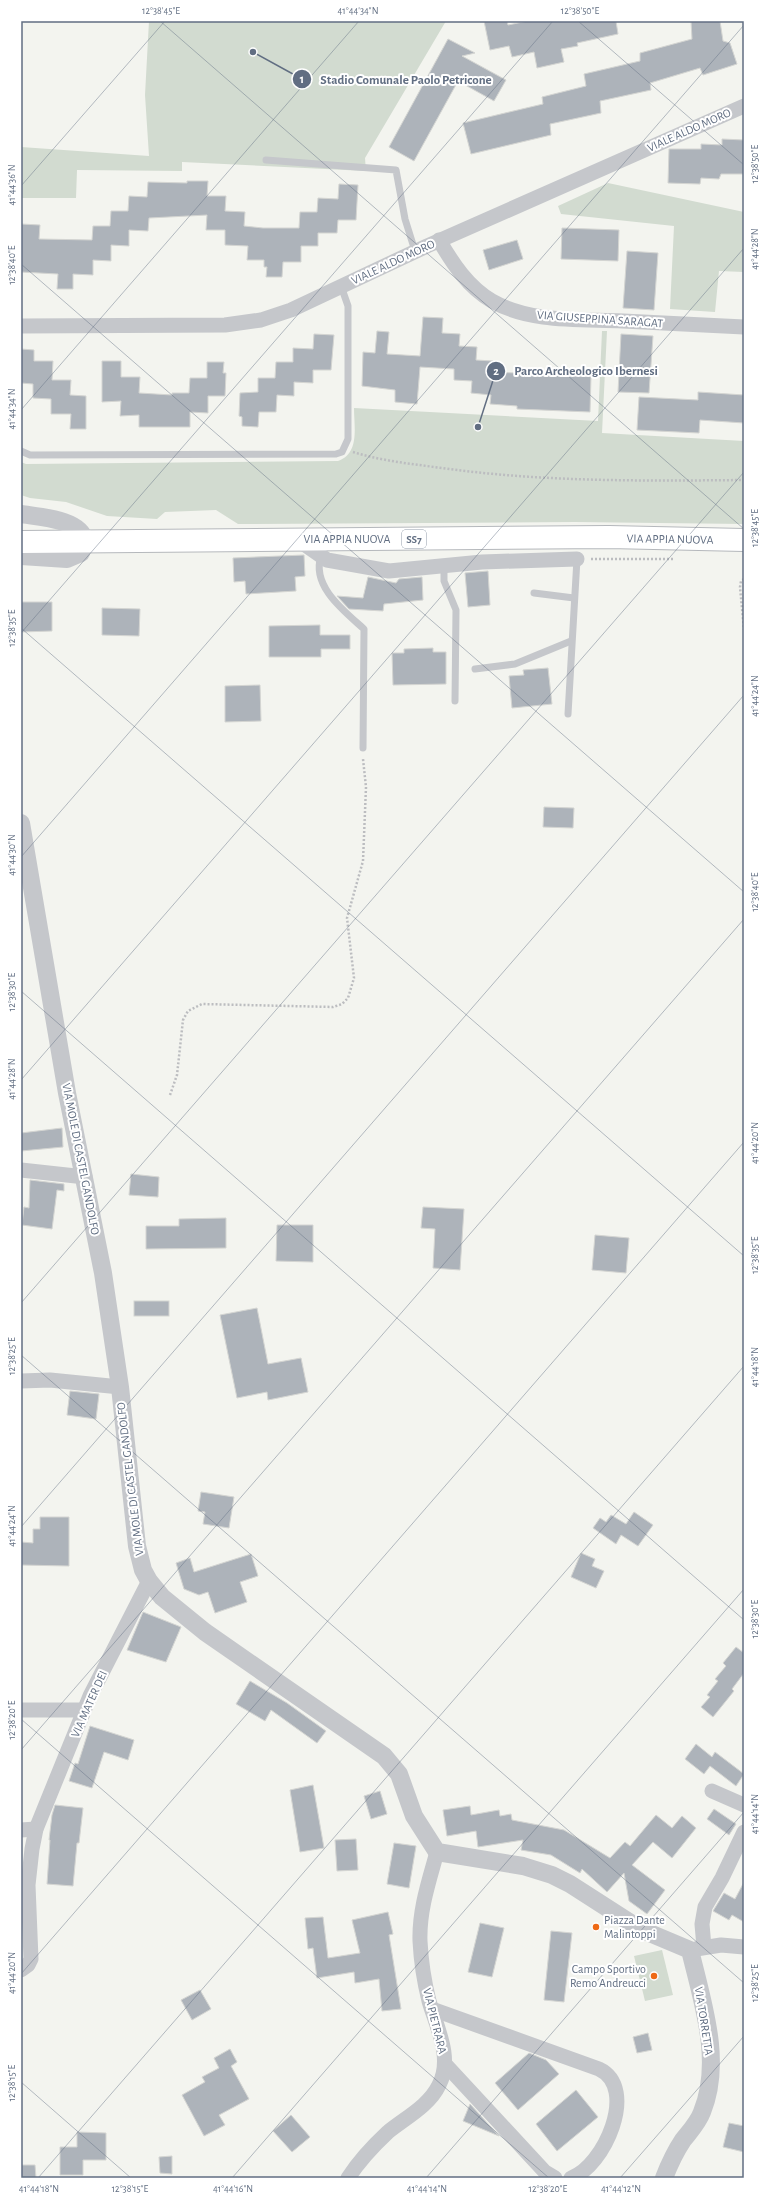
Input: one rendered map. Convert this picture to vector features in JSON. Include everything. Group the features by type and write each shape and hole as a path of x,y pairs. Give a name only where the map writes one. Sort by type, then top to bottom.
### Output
{"main road":[{"name":"VIA APPIA NUOVA","path":"21,542 609,537 744,540"}],"street":[{"name":"VIALE ALDO MORO","path":"21,326 143,327 243,324 261,320 291,310 439,240 744,106"},
{"name":"VIA GIUSEPPINA SARAGAT","path":"439,240 461,275 476,289 500,305 527,314 562,319 744,327"},
{"path":"21,514 71,524 79,528 85,541 81,553 67,559 21,556"},
{"path":"297,539 321,556 334,561 389,571 444,567 482,562 577,559"},
{"name":"VIA MOLE DI CASTEL GANDOLFO","path":"21,823 67,1093 103,1273 120,1387 137,1546 143,1570 148,1581 162,1597 204,1632 384,1756 399,1774 414,1816 437,1852"},
{"path":"21,1170 85,1177"},
{"path":"21,1382 50,1380 120,1387"},
{"name":"VIA MATER DEI","path":"21,1970 28,1965 31,1959 28,1885 36,1829 84,1710 148,1581"},
{"path":"21,1710 84,1710"},
{"path":"712,1791 744,1806"},
{"path":"21,1830 36,1829"},
{"path":"697,1948 705,1907 722,1878 744,1832"},
{"path":"437,1852 524,1866 552,1875 570,1884 640,1929 697,1948 721,1945 744,1947"},
{"name":"VIA PIETRARA","path":"348,2178 372,2148 432,2096 441,2081 445,2064 441,2039 432,2009 423,1969 420,1922 437,1852"},
{"name":"VIA TORRETTA","path":"664,2178 676,2152 700,2118 709,2083 710,2056 697,1948"},
{"path":"432,2009 600,2069 612,2079 617,2089 618,2100 606,2143 588,2169 571,2178"},
{"path":"445,2064 545,2172 555,2178"}],"lane":[{"path":"266,160 396,170 405,218 415,251"},
{"path":"21,452 30,455 336,454 345,449 348,439 348,306 342,286"},
{"path":"321,556 318,565 327,591 332,600 364,628 363,748"},
{"path":"568,714 571,641 577,559"},
{"path":"444,567 444,581 456,610 455,701"},
{"path":"534,593 574,598"},
{"path":"475,669 515,664 571,641"}],"path":[{"path":"345,449 373,459 467,471 540,478 744,480"},
{"path":"577,559 678,559"},
{"path":"744,579 741,581 740,587 744,630"},
{"path":"170,1096 177,1075 183,1020 193,1008 202,1004 333,1007 342,1004 348,998 354,978 347,918 363,861 366,788 363,769 363,748"}],"shaded area":[{"path":"149,21 446,21 365,158 366,171 182,162 182,171 77,170 76,198 21,198 21,147 149,156 145,95"},
{"path":"608,183 744,212 744,272 719,271 715,312 670,309 674,226 561,214 558,206"},
{"path":"602,331 607,331 602,433 744,441 744,524 575,522 238,524 216,510 165,512 157,519 107,516 66,502 30,498 21,495 21,462 26,464 338,461 350,452 353,446 355,431 354,408 598,421"},
{"name":"Campo Sportivo Remo Andreucci","path":"662,1950 673,1995 645,2001 634,1956"}],"building":[{"path":"484,21 507,21 508,25 528,21 616,21 618,34 577,43 578,46 561,49 564,62 537,68 534,52 512,57 509,46 490,50"},
{"path":"691,21 720,21 723,41 730,43 737,64 703,75 700,68 650,83 651,90 600,101 601,113 550,124 551,135 471,154 463,123 543,104 542,97 586,86 584,74 640,61 640,53 692,39"},
{"path":"448,39 475,53 462,56 506,80 494,101 458,81 414,161 389,147"},
{"path":"722,139 744,140 744,174 721,174 719,179 701,178 700,184 668,183 669,149 701,149 701,144 722,145"},
{"path":"187,181 208,181 207,196 226,196 225,211 245,212 244,226 263,228 299,228 300,212 317,212 318,198 338,199 339,184 358,185 356,220 338,220 337,233 318,233 318,246 301,246 301,262 283,262 282,277 266,277 267,267 264,267 264,260 247,260 248,246 225,245 225,230 206,230 207,215 149,218 148,231 129,230 129,246 111,245 111,261 93,260 93,275 73,274 73,289 57,289 58,274 21,272 21,224 40,225 39,239 92,240 93,226 110,226 111,211 128,211 129,196 147,197 148,182 187,183"},
{"path":"562,228 619,230 618,261 561,259"},
{"path":"517,240 523,259 489,270 483,250"},
{"path":"627,251 658,253 654,310 623,308"},
{"path":"423,317 443,318 442,333 460,334 459,346 477,347 476,360 493,361 492,372 591,376 590,412 517,409 517,406 490,404 491,395 471,393 472,381 454,380 454,369 420,367 417,404 395,402 395,390 362,386 363,352 375,353 377,331 389,332 387,354 420,356"},
{"path":"314,334 334,335 331,370 313,370 313,383 294,382 294,396 277,395 276,412 259,412 258,427 242,426 242,417 239,416 240,393 258,392 258,378 275,378 276,362 293,362 293,348 313,349"},
{"path":"621,334 653,336 649,393 618,392"},
{"path":"21,349 34,350 34,361 53,361 52,380 71,380 70,395 86,396 86,429 70,429 71,414 51,414 51,399 33,398 33,384 21,383"},
{"path":"102,361 121,361 121,377 140,377 139,393 172,395 172,393 189,393 190,378 207,378 207,362 224,362 223,373 226,373 225,396 208,396 208,413 190,412 190,427 139,427 139,415 120,416 121,401 102,402"},
{"path":"698,392 744,395 744,423 700,420 699,433 637,430 639,397 698,400"},
{"path":"304,555 305,576 295,577 296,591 246,594 245,581 234,582 233,558"},
{"path":"488,571 490,605 468,607 465,573"},
{"path":"368,577 396,583 399,579 422,577 423,600 384,604 383,611 349,609 337,596 363,598"},
{"path":"21,602 52,602 52,631 21,632"},
{"path":"102,608 140,609 139,636 102,635"},
{"path":"320,625 320,635 350,635 350,649 321,649 321,657 269,657 269,626"},
{"path":"433,648 433,652 446,652 446,684 393,685 392,653 404,653 404,649"},
{"path":"548,668 552,704 512,708 509,676 524,675 523,670"},
{"path":"260,685 261,721 225,722 225,686"},
{"path":"544,807 574,808 573,828 543,827"},
{"path":"62,1128 63,1147 21,1151 21,1133"},
{"path":"131,1174 159,1177 158,1197 129,1195"},
{"path":"30,1180 64,1184 64,1191 57,1190 52,1229 22,1225 24,1207 29,1208"},
{"path":"423,1207 464,1209 460,1270 433,1268 435,1229 421,1228"},
{"path":"226,1218 226,1248 146,1249 146,1226 179,1226 179,1219"},
{"path":"277,1225 313,1225 313,1262 276,1261"},
{"path":"595,1235 629,1238 626,1273 592,1270"},
{"path":"134,1301 169,1301 169,1316 134,1316"},
{"path":"257,1308 268,1364 301,1358 308,1392 268,1400 267,1392 237,1398 220,1315"},
{"path":"70,1391 99,1394 96,1419 67,1415"},
{"path":"201,1492 234,1497 229,1528 203,1524 205,1512 198,1511"},
{"path":"634,1512 653,1525 638,1546 621,1535 616,1544 593,1528 600,1518 606,1522 611,1515 626,1524"},
{"path":"40,1517 69,1517 69,1566 21,1565 21,1542 33,1543 33,1529 40,1529"},
{"path":"581,1553 595,1559 592,1566 604,1571 596,1588 571,1577"},
{"path":"251,1554 258,1576 240,1582 247,1602 215,1613 208,1592 199,1595 184,1589 176,1563 190,1558 194,1572"},
{"path":"143,1612 181,1627 166,1662 127,1650"},
{"path":"736,1647 744,1653 744,1673 732,1689 734,1691 713,1717 701,1707 710,1697 707,1695 718,1681 715,1679 726,1666 723,1663"},
{"path":"250,1681 287,1703 326,1731 317,1743 271,1710 265,1721 236,1704"},
{"path":"90,1726 134,1740 128,1760 104,1752 92,1788 69,1781 75,1763 78,1764"},
{"path":"696,1744 712,1757 715,1752 744,1774 736,1786 710,1766 704,1774 685,1759"},
{"path":"313,1785 324,1848 300,1852 290,1790"},
{"path":"380,1791 387,1814 371,1819 364,1796"},
{"path":"55,1805 83,1808 79,1843 77,1843 73,1886 47,1884 49,1840 52,1815"},
{"path":"470,1806 471,1815 499,1810 500,1816 511,1814 512,1820 564,1830 610,1858 625,1842 630,1846 656,1815 672,1828 682,1816 696,1828 672,1858 653,1842 632,1865 665,1890 647,1914 629,1901 624,1873 607,1892 582,1869 580,1873 551,1855 521,1850 523,1840 478,1847 476,1831 447,1836 443,1810"},
{"path":"714,1809 736,1824 729,1835 707,1819"},
{"path":"356,1839 358,1870 337,1871 335,1840"},
{"path":"394,1843 416,1846 409,1888 387,1884"},
{"path":"744,1882 744,1922 732,1915 729,1920 713,1911 724,1893 735,1899"},
{"path":"388,1912 393,1934 389,1935 401,2009 382,2011 379,1979 355,1983 354,1972 317,1978 313,1948 308,1949 305,1918 323,1917 328,1958 360,1953 352,1920"},
{"path":"480,1923 504,1928 492,1977 468,1972"},
{"path":"551,1931 572,1933 564,2002 544,2000"},
{"path":"200,1990 211,2009 192,2020 181,2000"},
{"path":"648,2033 652,2050 637,2053 633,2037"},
{"path":"230,2049 237,2062 231,2066 249,2099 219,2115 225,2125 204,2136 182,2095 205,2082 202,2077 219,2068 214,2058"},
{"path":"529,2053 546,2060 559,2074 518,2110 495,2083"},
{"path":"576,2090 598,2117 557,2151 536,2124"},
{"path":"470,2104 499,2136 463,2121"},
{"path":"291,2115 310,2137 292,2152 273,2131"},
{"path":"729,2123 744,2126 744,2152 723,2147"},
{"path":"77,2132 106,2133 106,2160 83,2160 83,2175 60,2175 60,2147 77,2147"},
{"path":"172,2156 172,2174 160,2173 159,2157"},
{"path":"21,2165 35,2165 36,2178 21,2178"}],"place":[{"name":"Stadio Comunale Paolo Petricone","path":"253,52"},
{"name":"Parco Archeologico Ibernesi","path":"478,427"},
{"name":"Piazza Dante Malintoppi","path":"596,1927"},
{"name":"Campo Sportivo Remo Andreucci","path":"654,1976"}]}
